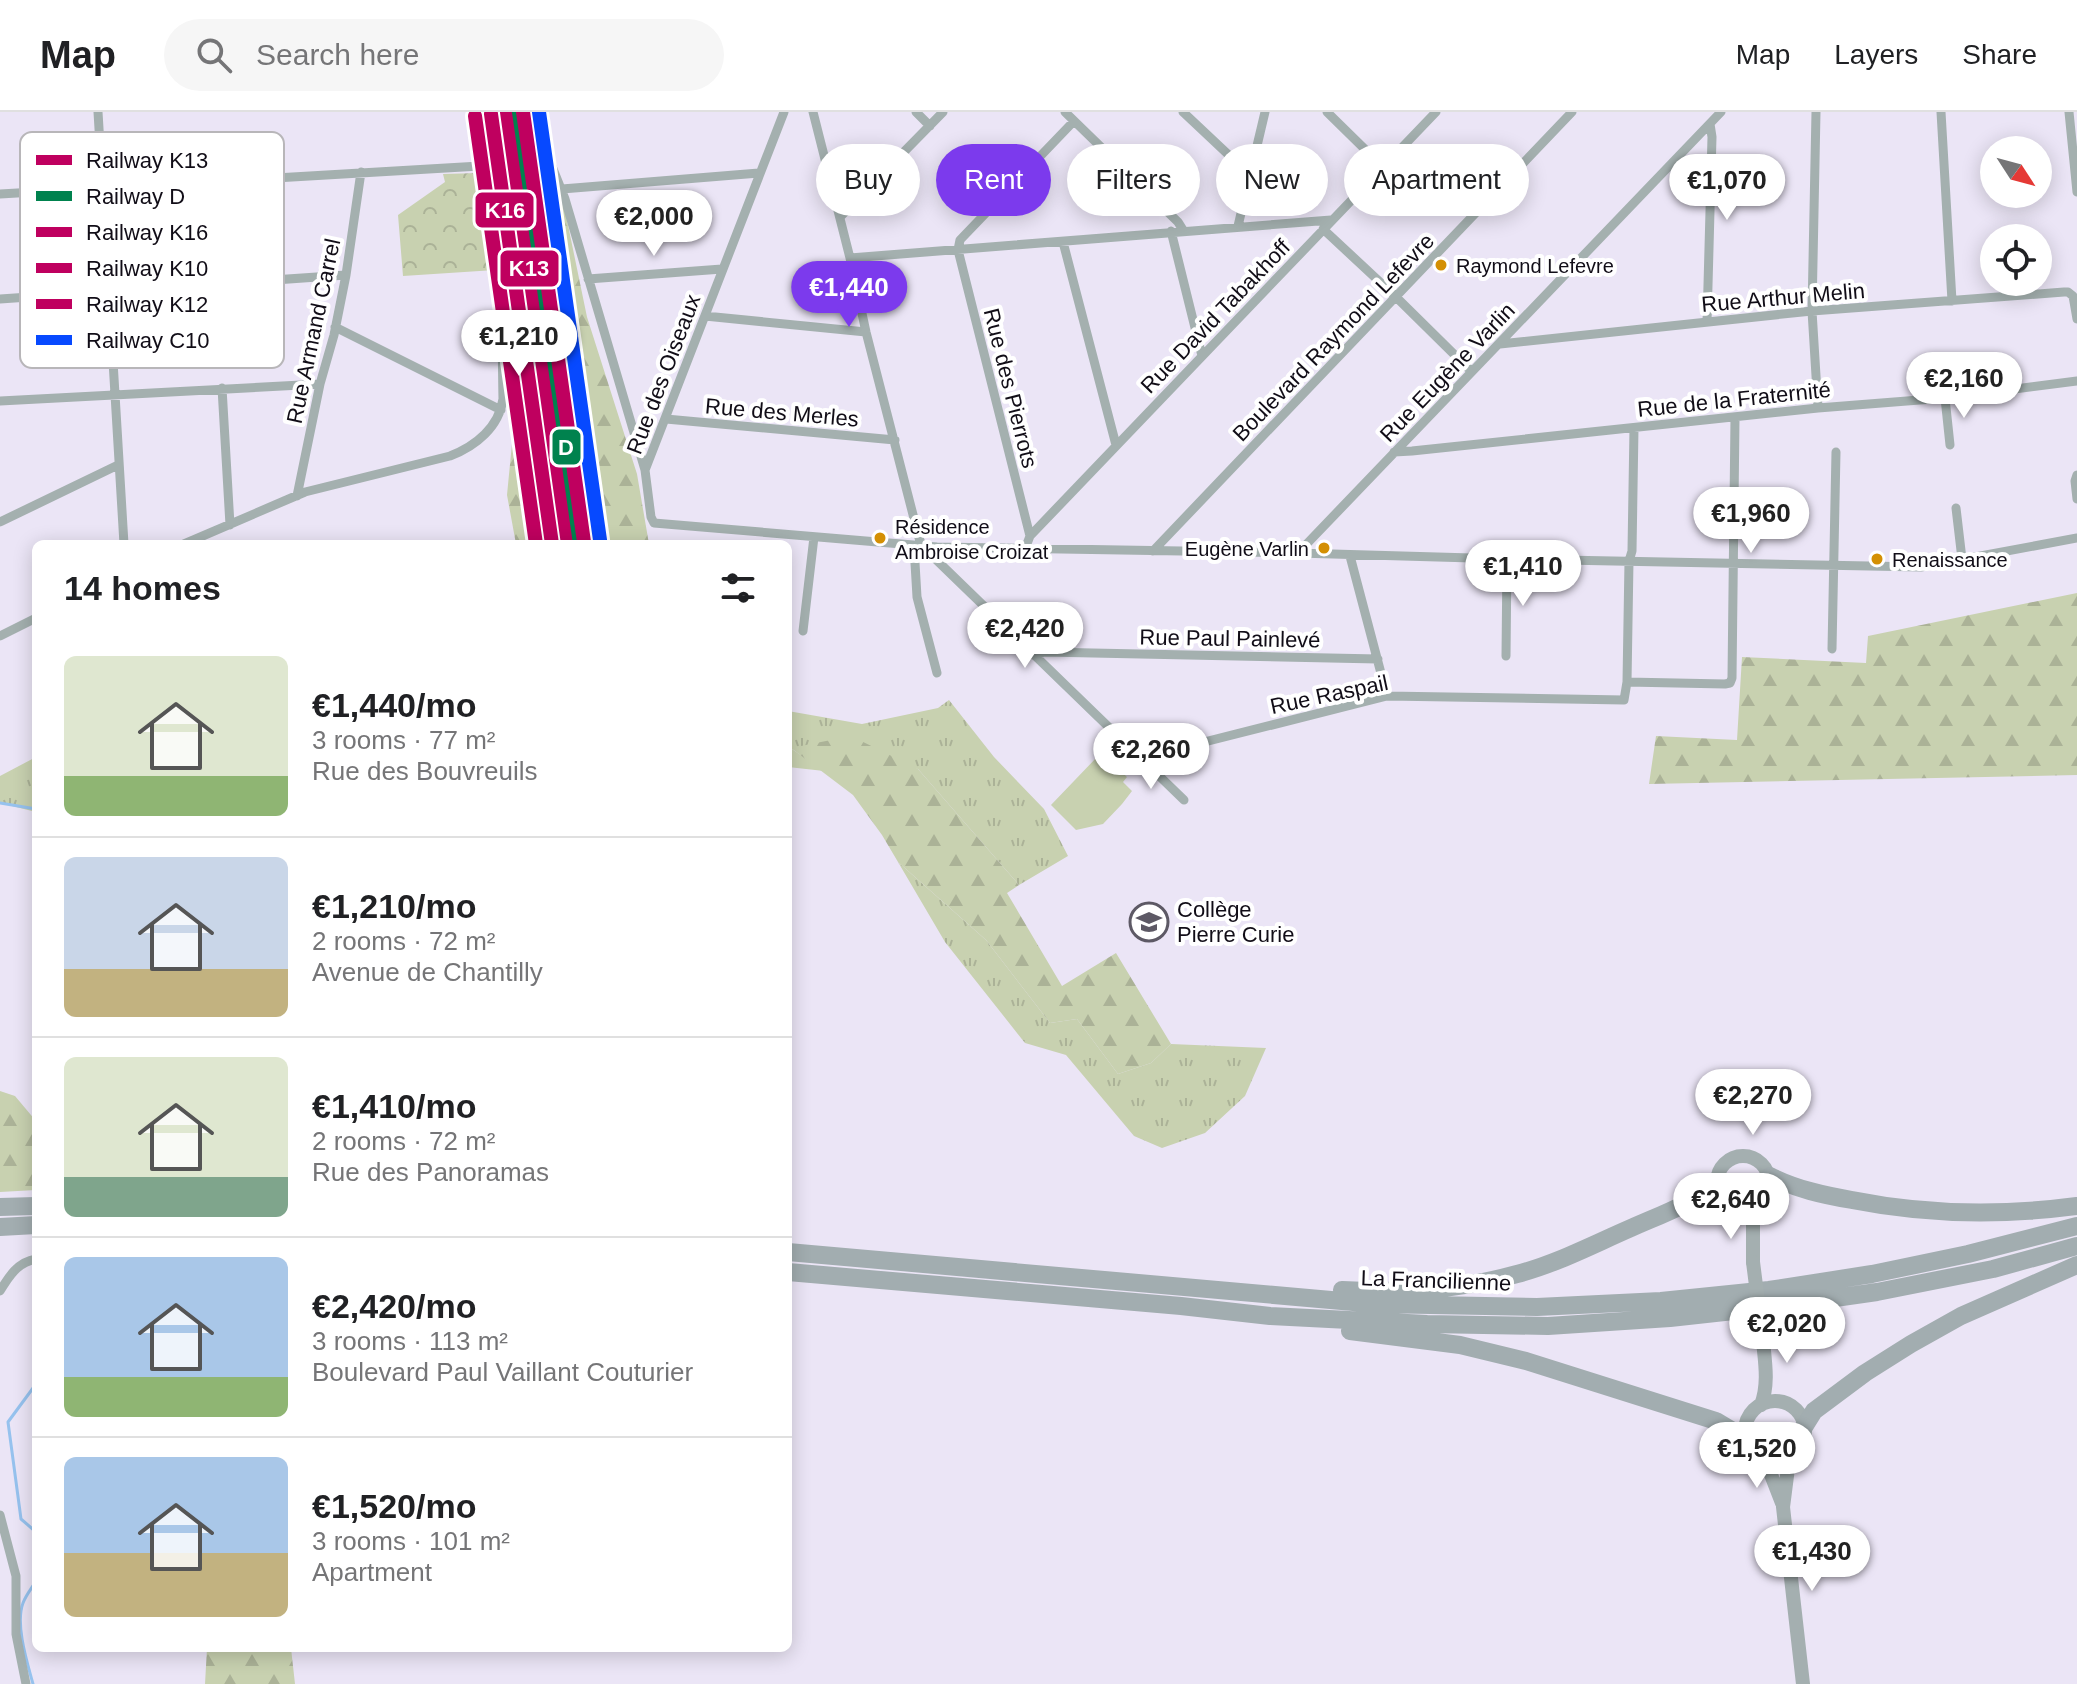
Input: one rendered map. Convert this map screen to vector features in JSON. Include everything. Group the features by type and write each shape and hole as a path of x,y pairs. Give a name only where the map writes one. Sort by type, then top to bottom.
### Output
{"highway":[{"path":"1770,1176 1790,1186 1824,1195 1914,1210 1967,1214 2035,1212 2077,1206"},
{"path":"1210,1288 1236,1285 1351,1290 1462,1287 1520,1273 1578,1251 1702,1196 1717,1183"},
{"path":"0,1207 32,1206"},
{"path":"0,1227 32,1225"},
{"name":"La Francilienne","path":"792,1252 1376,1304 1537,1307 1661,1301 1769,1290 1872,1274 1968,1254 2077,1226"},
{"name":"La Francilienne","path":"792,1272 1270,1316 1548,1326 1670,1318 1877,1292 1993,1269 2077,1246"},
{"path":"1804,1427 1814,1411 1911,1344 1961,1316 2077,1265"},
{"path":"1270,1316 1276,1322 1488,1351 1716,1421 1746,1439"}],"street":[{"path":"98,112 99,132"},
{"path":"194,540 311,491 466,450 495,423 503,399 501,289 497,165 489,112"},
{"path":"544,112 551,164 562,189 645,470 654,523 919,546 1921,567 2077,538"},
{"name":"Rue des Oiseaux","path":"645,470 784,112"},
{"path":"813,112 919,538 917,597 937,673"},
{"path":"916,112 930,126"},
{"path":"840,217 943,112"},
{"path":"1065,112 1183,230"},
{"path":"1183,112 1217,144"},
{"path":"1257,144 1265,112"},
{"path":"1327,112 1360,144"},
{"name":"Rue David Tabakhoff","path":"1405,144 1436,112"},
{"name":"Boulevard Raymond Lefevre","path":"1153,551 1572,112"},
{"name":"Rue Eugène Varlin","path":"1298,553 1721,112"},
{"path":"1816,112 1812,311 1818,408"},
{"path":"1941,112 1952,301"},
{"path":"2069,112 2077,192"},
{"path":"958,250 960,240 1074,121"},
{"path":"1707,322 1710,124"},
{"path":"284,177 497,165"},
{"name":"Rue Armand Carrel","path":"297,496 346,275 361,172"},
{"path":"562,189 759,173"},
{"path":"0,194 20,193"},
{"name":"Rue David Tabakhoff","path":"1025,549 1030,536 1344,207"},
{"path":"1238,226 1240,216"},
{"path":"850,258 1331,220"},
{"path":"1323,229 1471,371"},
{"path":"1171,231 1202,356"},
{"path":"1063,242 1116,445"},
{"name":"Rue des Pierrots","path":"958,250 1030,536"},
{"path":"588,279 722,269"},
{"path":"284,280 346,275"},
{"name":"Rue Arthur Melin","path":"1499,344 1812,311 2064,292 2075,300 2077,319"},
{"path":"0,299 20,298"},
{"path":"705,316 866,332"},
{"path":"335,327 501,410"},
{"path":"113,368 124,540"},
{"name":"Rue de la Fraternité","path":"1394,452 1818,408 1945,398 2077,381"},
{"path":"0,401 320,384"},
{"path":"222,388 230,525"},
{"path":"1945,398 1950,445"},
{"path":"1634,428 1627,682 1730,683 1733,657 1735,418"},
{"name":"Rue des Merles","path":"666,419 895,440"},
{"path":"1832,649 1836,452"},
{"path":"0,522 118,465"},
{"path":"2077,475 2077,499"},
{"path":"1956,508 1962,559"},
{"path":"803,631 814,537"},
{"path":"919,546 1184,800"},
{"path":"1350,556 1387,696"},
{"path":"1506,656 1507,559"},
{"path":"0,636 32,620"},
{"name":"Rue Paul Painlevé","path":"1033,655 1045,652 1378,659"},
{"name":"Rue Raspail","path":"1141,758 1387,696 1624,700 1627,682"},
{"path":"1753,1262 1753,1221 1759,1203 1767,1194 1770,1176 1760,1161 1752,1157 1743,1155 1727,1161 1721,1167 1717,1183 1723,1199 1739,1208 1759,1203"},
{"path":"1739,1208 1750,1235 1763,1341 1766,1369 1765,1394 1761,1405"},
{"path":"0,1291 11,1272 32,1260"},
{"path":"1763,1341 1769,1374 1779,1401"},
{"path":"1783,1507 1768,1467 1750,1448 1746,1439 1747,1419 1753,1410 1770,1401 1788,1404 1796,1410 1804,1427 1804,1436 1788,1468 1783,1507 1803,1684"},
{"path":"1757,1456 1777,1461 1795,1453"},
{"path":"0,1515 16,1576 16,1634 26,1684"}],"green space":[{"path":"479,173 494,183 495,270 403,276 398,215 445,182 443,174"},
{"path":"558,194 562,196 587,317 637,474 648,540 594,540 552,200"},
{"path":"529,390 540,396 562,540 515,540 507,495 517,392"},
{"path":"2077,593 2077,775 1649,784 1656,736 1737,740 1742,657 1866,663 1868,636"},
{"path":"949,700 994,757 1044,809 1068,856 1019,885 918,769 792,749 792,712 862,724 938,708"},
{"path":"851,736 918,769 1019,885 1007,893 1062,986 1116,953 1171,1044 1151,1063 1118,1074 1077,1019 1050,1023 986,940 898,862 853,795 792,748"},
{"path":"792,749 824,771 792,767"},
{"path":"1097,757 1105,764 1109,760 1127,777 1123,782 1132,791 1103,824 1076,830 1051,805"},
{"path":"32,759 32,811 0,803 0,776"},
{"path":"898,862 986,940 1050,1023 1077,1019 1118,1074 1151,1063 1171,1044 1266,1048 1245,1096 1205,1133 1162,1148 1134,1136 1066,1055 1025,1043 945,942"},
{"path":"0,1091 15,1096 32,1116 32,1190 0,1192"},
{"path":"207,1652 291,1652 295,1684 205,1684"}],"waterway":[{"path":"0,803 32,808"},
{"path":"32,1389 8,1422 21,1519 32,1529"},
{"path":"32,1587 23,1603 20,1621 33,1684"}],"rail line":[{"name":"K13","path":"507,112 567,540"},
{"name":"D","path":"519,112 579,540"},
{"name":"K10","path":"523,112 584,540"},
{"name":"C10","path":"539,112 600,540"},
{"name":"K16","path":"491,114 551,540"},
{"name":"K12","path":"475,116 535,540"}],"place":[{"name":"Raymond Lefevre","path":"1441,265"},
{"name":"Résidence Ambroise Croizat","path":"880,538"},
{"name":"Eugène Varlin","path":"1324,548"},
{"name":"Renaissance","path":"1877,559"},
{"name":"Collège Pierre Curie","path":"1149,922"}]}
